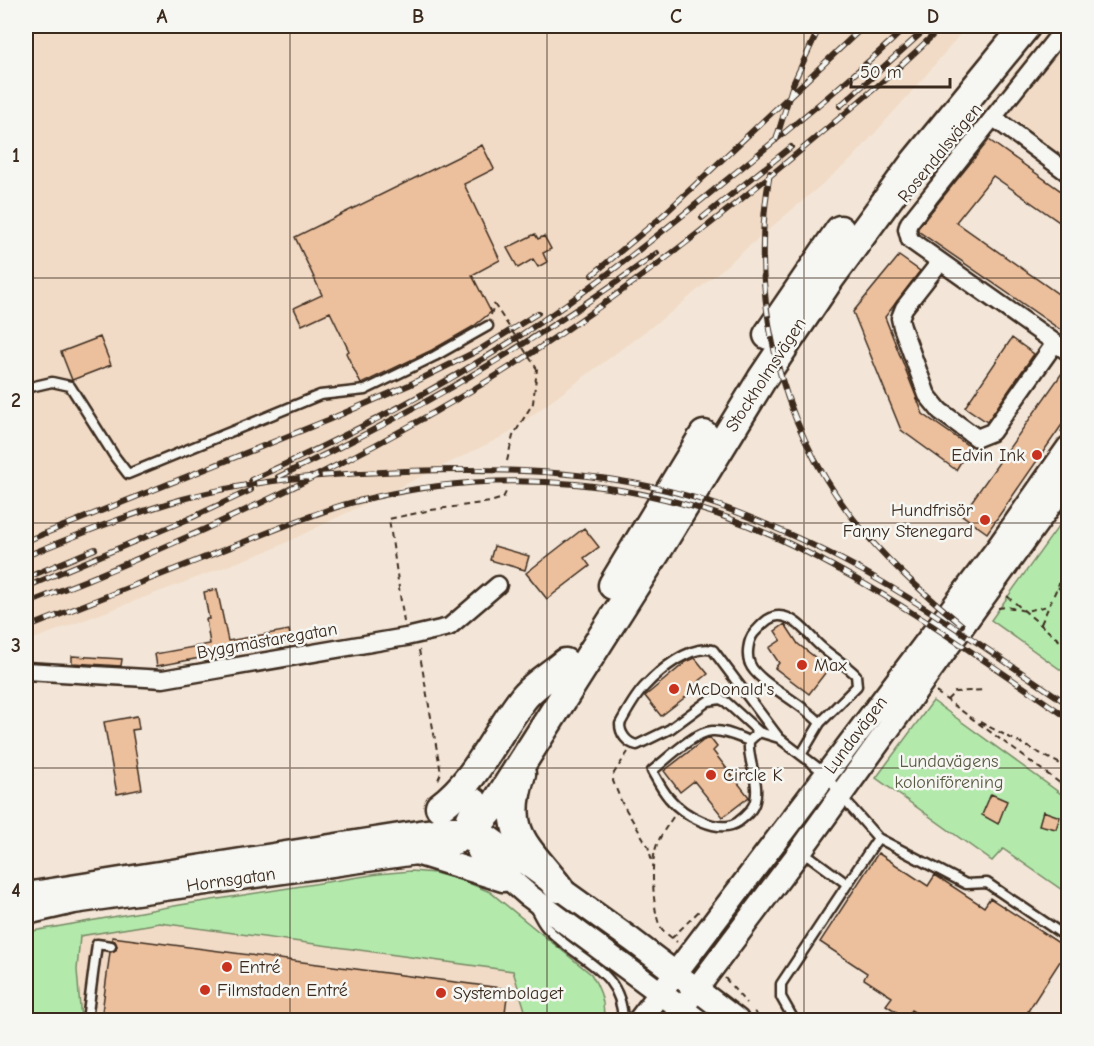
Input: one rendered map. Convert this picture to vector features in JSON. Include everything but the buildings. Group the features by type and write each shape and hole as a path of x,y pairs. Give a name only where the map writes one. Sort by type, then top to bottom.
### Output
{"highway":[{"name":"Stockholmsvägen","path":"476,800 565,663 683,468 816,263 885,169 1001,26"},
{"name":"Stockholmsvägen","path":"535,745 658,549 712,458 830,278 915,162 1026,26"},
{"name":"Stockholmsvägen","path":"438,795 455,794 471,776 527,693 565,663"},
{"path":"426,851 471,830 508,787 535,745"},
{"path":"535,745 516,792 517,830 531,856 544,868 559,888"}],"main road":[{"name":"Lundavägen","path":"640,1020 998,549 1064,441"},
{"name":"Lundavägen","path":"684,1016 697,988 801,850 1068,480"},
{"name":"Hornsgatan","path":"374,839 438,795"},
{"path":"476,800 468,818 479,852 520,889 662,993 684,1016"},
{"name":"Hornsgatan","path":"26,894 440,829 471,830"},
{"path":"471,830 559,888 677,973 737,1020"},
{"name":"Hornsgatan","path":"26,913 74,902 426,851"},
{"path":"426,851 520,889"},
{"path":"26,883 74,878 129,878"}],"street":[{"name":"Rosendalsvägen","path":"1062,348 910,240 907,229 909,223 1066,26"},
{"path":"994,118 1068,173"},
{"path":"940,262 904,308 900,318 927,395 940,411 977,438 992,432 1062,348"},
{"name":"Byggmästaregatan","path":"26,671 164,679 411,636 449,627 498,585"}],"lane":[{"path":"26,388 52,382 70,386 128,474 320,394 365,390 435,356 488,326"},
{"path":"801,755 820,723 857,686 856,675 846,664 817,643 789,618 779,616 769,618 751,637 748,651 749,663 757,675 784,693 820,723"},
{"path":"780,738 759,732 726,702 713,699 670,729 644,743 632,744 620,730 620,723 644,686 668,667 688,652 713,650 780,738 826,774 840,795 878,838 966,884 987,883 1068,938"},
{"path":"749,741 728,732 711,730 694,738 652,771 669,799 680,808 710,826 731,826 747,816 754,803 757,786 748,750 749,741 759,732"},
{"path":"794,1020 781,997 781,984 878,838"},
{"path":"801,850 846,884"},
{"path":"520,889 546,928 612,982 621,999 623,1020"},
{"path":"87,1020 97,944 111,946"}],"path":[{"path":"494,304 537,369 533,403 513,436 507,461"},
{"path":"1064,441 1068,421"},
{"path":"438,795 441,773 411,636 389,519 431,510 490,502 503,498 507,490"},
{"path":"1041,624 1068,563"},
{"path":"1058,586 1068,598"},
{"path":"1003,593 1068,648"},
{"path":"993,610 1007,607 1025,611 1050,606"},
{"path":"931,688 1068,789"},
{"path":"947,700 955,692 984,690"},
{"path":"972,718 1068,768"},
{"path":"632,744 614,773 613,781 622,802 648,846 653,864 657,920 661,929 672,938 707,904"},
{"path":"653,864 658,842 680,808"},
{"path":"727,980 763,1020"}],"shaded area":[{"path":"26,26 967,26 852,159 674,310 506,435 273,549 26,642"},
{"path":"1050,26 1068,26 1068,170 984,111"},
{"path":"427,877 591,1020 26,1020 26,942"}],"green space":[{"path":"1068,513 1068,675 991,620"},
{"name":"Lundavägens koloniförening","path":"933,701 1068,799 1068,894 1003,849 992,861 876,778"},
{"path":"411,871 435,873 464,881 490,892 591,974 602,996 603,1020 528,1020 513,971 160,923 80,936 77,970 81,1020 26,1020 26,934 33,931 180,905 378,874"}],"railway":[{"path":"776,140 793,84 820,26"},
{"path":"592,275 659,219 864,26"},
{"path":"251,480 401,406 510,342 570,302 801,119 907,26"},
{"path":"840,106 929,26"},
{"path":"26,604 146,555 265,501 381,442 494,377 572,326 648,272 722,215 870,93 942,26"},
{"path":"702,218 791,147"},
{"path":"770,173 764,218 763,263 767,309 775,354 788,397 805,439 826,480 864,532 904,574 962,625"},
{"path":"278,477 378,428 474,374 566,317 657,253"},
{"path":"26,541 328,420 409,385 479,350 538,313"},
{"path":"26,556 103,525 163,505 210,492 265,482 349,474 450,470 539,472 627,482 670,491 713,504 817,547 926,609 1068,704"},
{"path":"26,628 292,523 354,502 409,490 464,483 520,481 575,484 630,492 685,504 738,522 790,544 898,604 967,648 1068,718"},
{"path":"26,587 193,517 251,490"},
{"path":"26,578 95,549"}],"place":[{"name":"Edvin Ink","path":"1037,455"},
{"name":"Hundfrisör Fanny Stenegard","path":"985,520"},
{"name":"Max","path":"802,665"},
{"name":"McDonald's","path":"674,689"},
{"name":"Circle K","path":"711,775"},
{"name":"Entré","path":"227,967"},
{"name":"Filmstaden Entré","path":"205,990"},
{"name":"Systembolaget","path":"441,993"}]}
